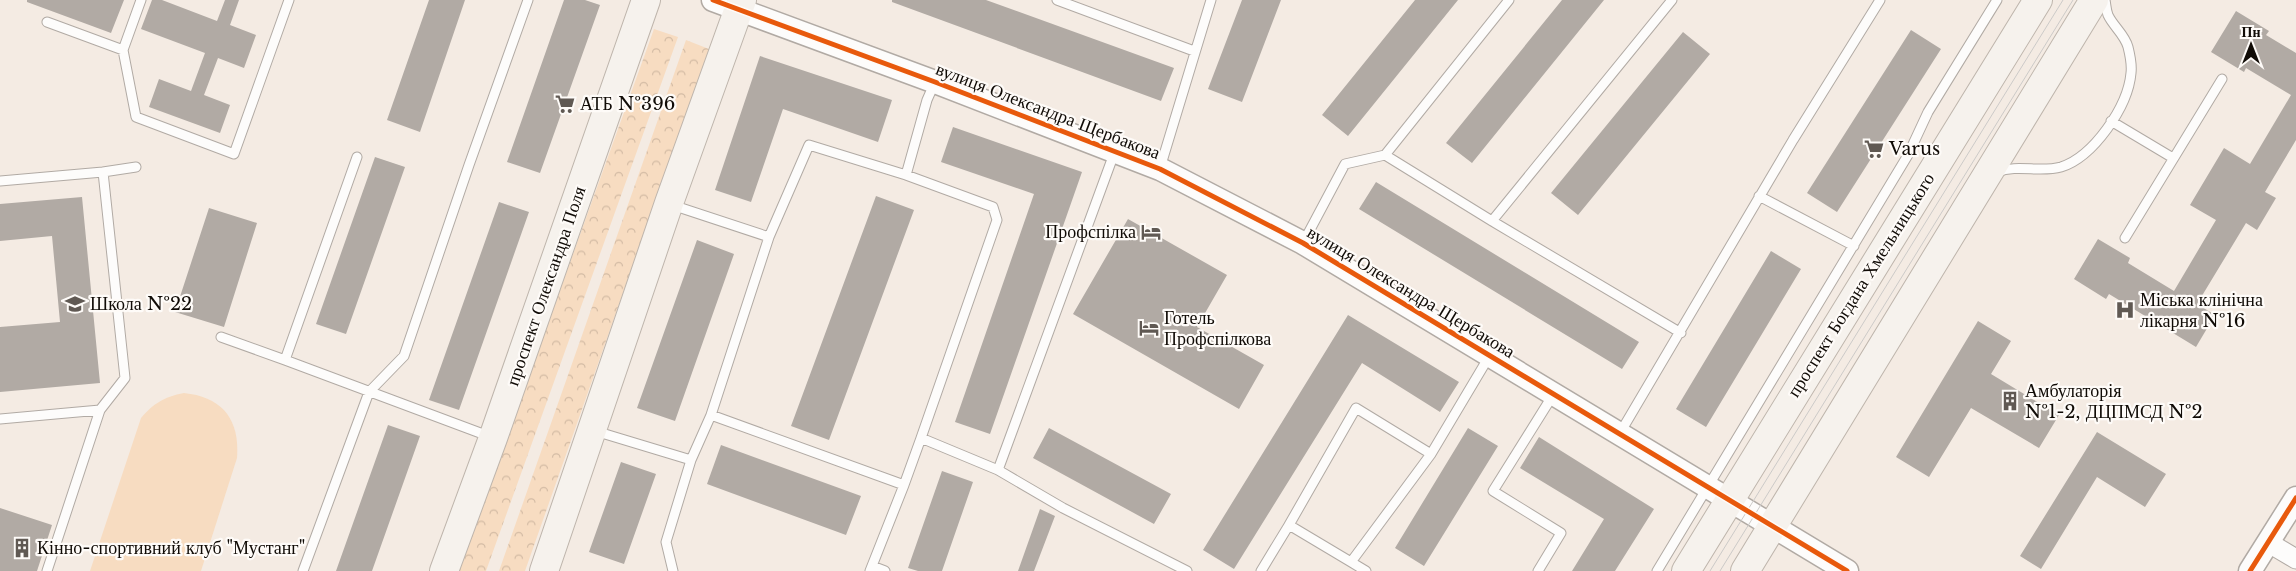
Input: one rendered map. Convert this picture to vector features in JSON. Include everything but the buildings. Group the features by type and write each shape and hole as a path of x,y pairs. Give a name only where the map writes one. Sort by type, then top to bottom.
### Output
{"main road":[{"name":"проспект Олександра Поля","path":"444,571 493,438 646,0"},
{"name":"проспект Богдана Хмельницького","path":"1686,571 1718,494 2038,0"},
{"path":"1744,571 2094,0"},
{"path":"544,571 669,203 740,4"}],"street":[{"name":"вулиця Олександра Щербакова","path":"713,0 740,4 1160,169 1303,243 1847,571"},
{"path":"2250,571 2296,498"},
{"path":"2269,543 2296,559"}],"lane":[{"path":"141,0 123,50 136,117 234,154 289,0"},
{"path":"303,571 369,392 404,356 528,0"},
{"path":"1057,0 1194,51"},
{"path":"1160,169 1194,51 1211,0"},
{"path":"1303,243 1345,164 1385,155 1509,0"},
{"path":"1492,221 1672,0"},
{"path":"1620,433 1681,333 1760,196 1880,0"},
{"path":"1656,571 1718,494 1854,246 1908,155 1928,112 1997,0"},
{"path":"1987,177 2014,168 2051,169 2063,166 2082,157 2112,121 2123,100 2132,74 2128,45 2108,16 2105,0"},
{"path":"47,22 123,50"},
{"path":"2125,238 2222,79"},
{"path":"906,175 927,100 935,82"},
{"path":"2112,121 2173,158"},
{"path":"673,571 666,542 691,460 711,415 769,237 809,145 906,175 993,208 997,220 921,438 871,569 885,571"},
{"path":"998,470 1116,151"},
{"path":"1385,155 1681,333"},
{"path":"284,360 357,157"},
{"path":"0,180 103,172 136,167"},
{"path":"48,571 100,410 125,378 103,172"},
{"path":"1760,196 1854,246"},
{"path":"669,203 769,237"},
{"path":"221,337 493,438"},
{"path":"1352,562 1431,454 1490,355"},
{"path":"1538,571 1561,533 1493,490 1554,393"},
{"path":"1261,571 1356,408 1431,454"},
{"path":"0,419 100,410"},
{"path":"711,415 904,485"},
{"path":"591,430 691,460"},
{"path":"921,438 998,470 1063,508 1187,571"},
{"path":"1289,525 1366,571"}],"green space":[{"path":"654,29 678,37 486,571 459,571"},
{"path":"686,40 709,49 525,571 499,571"},
{"path":"184,393 209,399 226,412 232,421 237,444 237,458 201,571 90,571 141,418 160,401"}],"tram line":[{"path":"1710,571 2063,0"},
{"path":"1720,571 2073,0"}],"cycle path":[{"path":"713,0 935,82 1160,169 1303,243 1847,571"},
{"path":"2250,571 2296,498"}],"place":[{"name":"АТБ №396","path":"565,104"},
{"name":"Varus","path":"1874,149"},
{"name":"Профспілка","path":"1151,232"},
{"name":"Школа №22","path":"75,304"},
{"name":"Міська клінічна лікарня №16","path":"2125,310"},
{"name":"Готель Профспілкова","path":"1149,328"},
{"name":"Амбулаторія №1-2, ДЦПМСД №2","path":"2010,401"},
{"name":"Кінно-спортивний клуб \"Мустанг\"","path":"22,548"}]}
